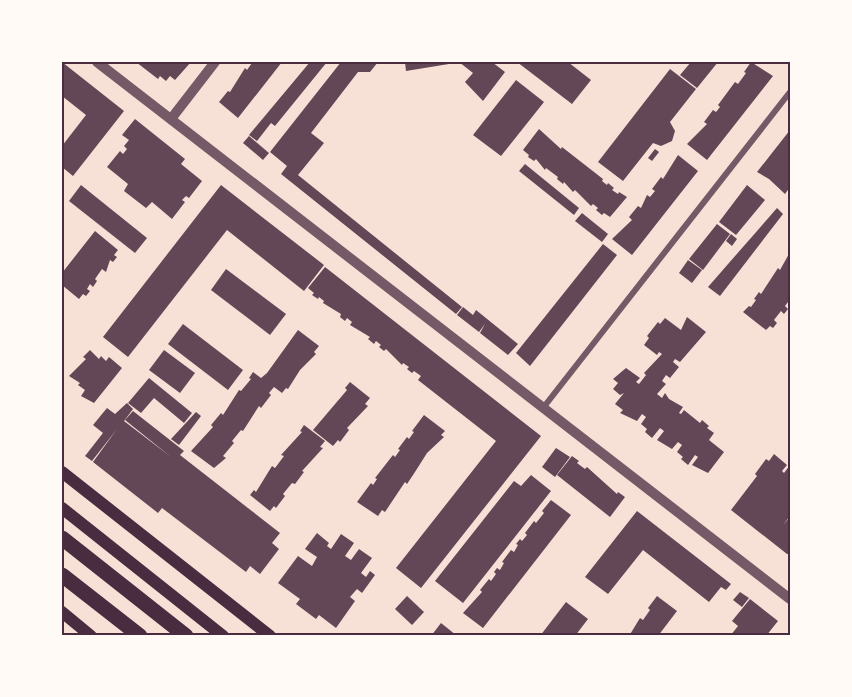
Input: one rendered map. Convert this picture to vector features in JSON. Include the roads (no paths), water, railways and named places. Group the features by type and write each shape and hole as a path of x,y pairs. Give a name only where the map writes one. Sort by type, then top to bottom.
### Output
{"highway":[{"path":"62,538 186,636"},
{"path":"62,575 140,636"}],"main road":[{"path":"62,472 270,636"},
{"path":"62,508 223,636"},
{"path":"62,612 91,636"}],"street":[{"path":"97,62 790,599"},
{"path":"171,119 215,62"},
{"path":"543,409 790,92"}]}
